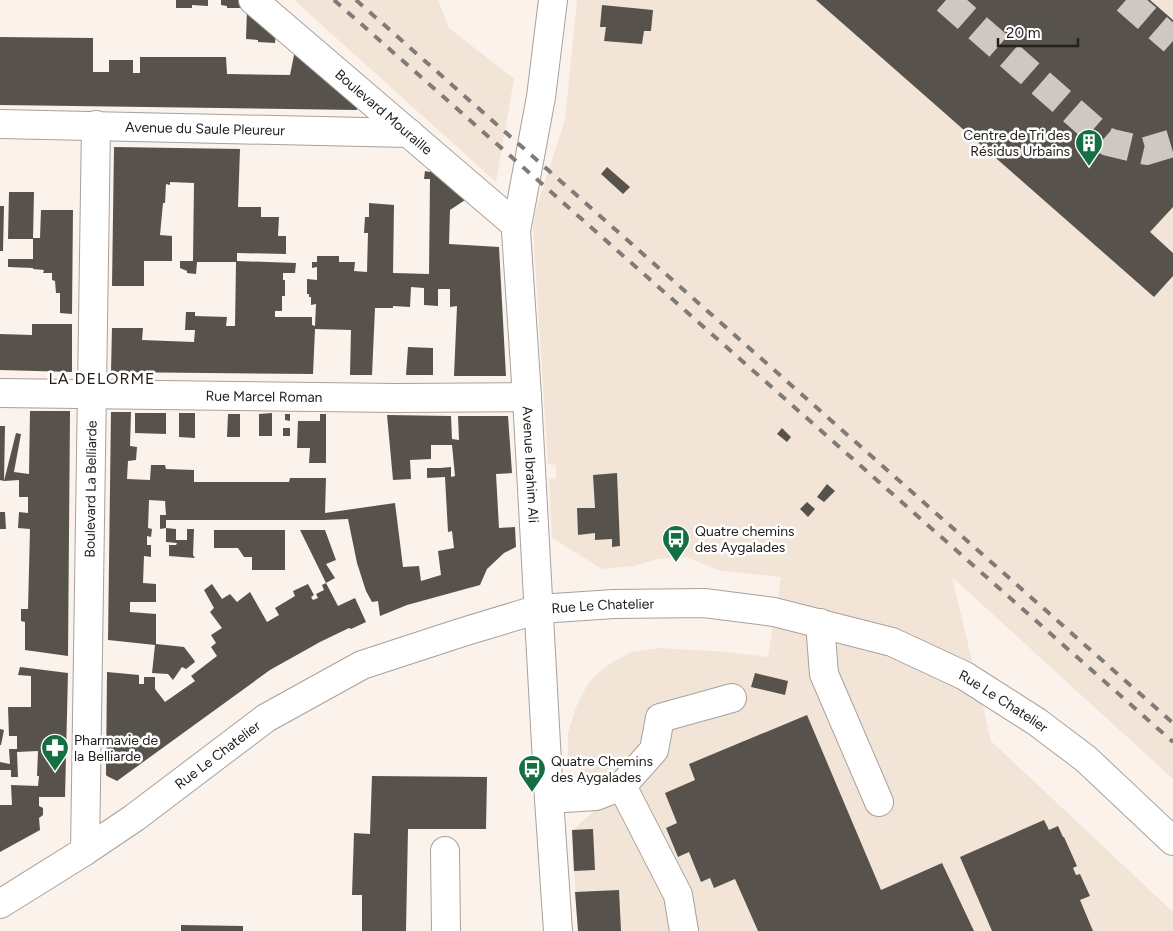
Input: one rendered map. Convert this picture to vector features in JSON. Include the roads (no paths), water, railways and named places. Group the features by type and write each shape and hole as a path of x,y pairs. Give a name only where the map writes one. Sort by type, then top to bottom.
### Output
{"street":[{"name":"Boulevard Mouraille","path":"253,0 516,225"},
{"name":"Avenue Ibrahim Ali","path":"553,0 541,97 516,225 558,931"},
{"name":"Avenue du Saule Pleureur","path":"0,124 409,133"},
{"name":"Boulevard La Belliarde","path":"85,851 96,125"},
{"name":"Rue Marcel Roman","path":"0,393 398,398 527,396"},
{"name":"Rue Le Chatelier","path":"0,904 36,883 134,818 266,718 362,665 538,609 614,604 704,603 774,612 892,642 965,676 1037,722 1086,759 1173,841"},
{"path":"820,623 824,674 879,802"},
{"path":"549,799 596,796 622,786 654,750 660,718 732,698"},
{"path":"622,786 678,895 684,931"},
{"path":"445,851 446,931"},
{"name":"Rue Le Chatelier","path":"0,894 36,883"}],"tunnel":[{"path":"946,0 1108,142 1146,151 1173,143"},
{"path":"1126,0 1173,41"}],"railway":[{"path":"334,0 1173,742"},
{"path":"356,0 1173,723"}],"place":[{"name":"Centre de Tri des Résidus Urbains","path":"1089,167"},
{"name":"Quatre chemins des Aygalades","path":"676,563"},
{"name":"Pharmavie de la Belliarde","path":"55,772"},
{"name":"Quatre Chemins des Aygalades","path":"532,793"}],"district":[{"name":"LA DELORME","path":"102,378"}]}
